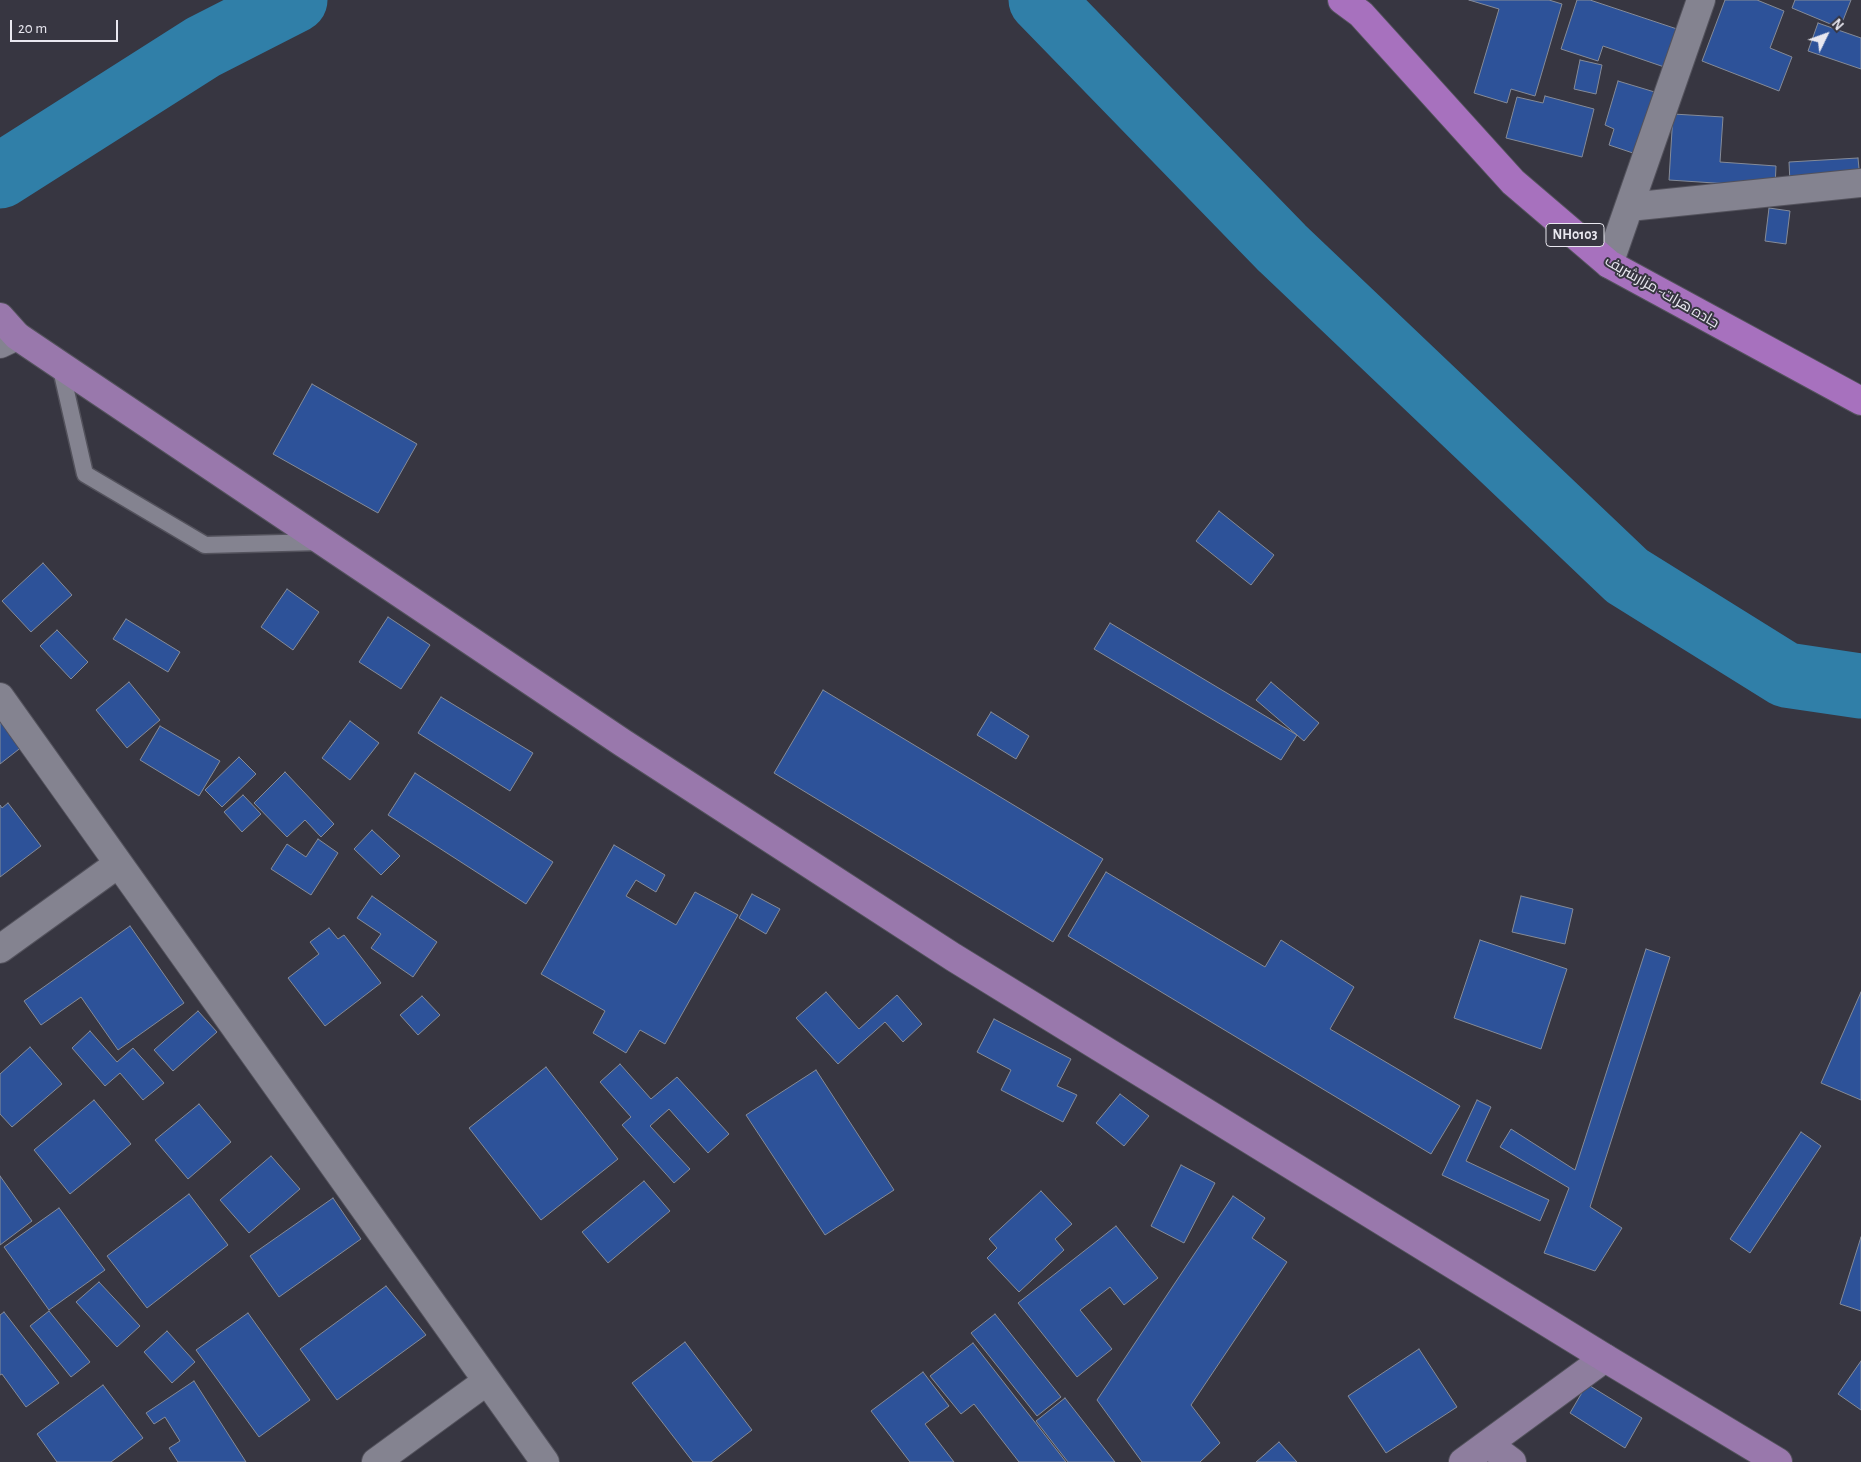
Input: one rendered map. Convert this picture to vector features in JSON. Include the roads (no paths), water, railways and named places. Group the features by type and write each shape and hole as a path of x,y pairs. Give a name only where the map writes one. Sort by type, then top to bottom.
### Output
{"highway":[{"name":"جاده هرات- مزارشریف","path":"1357,5 1513,182 1608,264 1861,401"}],"main road":[{"path":"6,332 60,365 623,743 954,957 1605,1358 1778,1462"}],"street":[{"path":"1608,264 1701,0"},
{"path":"1628,207 1861,183"},
{"path":"0,697 545,1462"},
{"path":"0,949 118,864"},
{"path":"1463,1462 1605,1358"},
{"path":"376,1462 487,1381"},
{"path":"1488,1444 1512,1462"}],"lane":[{"path":"60,365 85,474 205,545 323,542"}],"waterway":[{"path":"0,176 203,47 295,0"},
{"path":"1041,0 1282,248 1627,576 1786,675 1861,686"}]}
